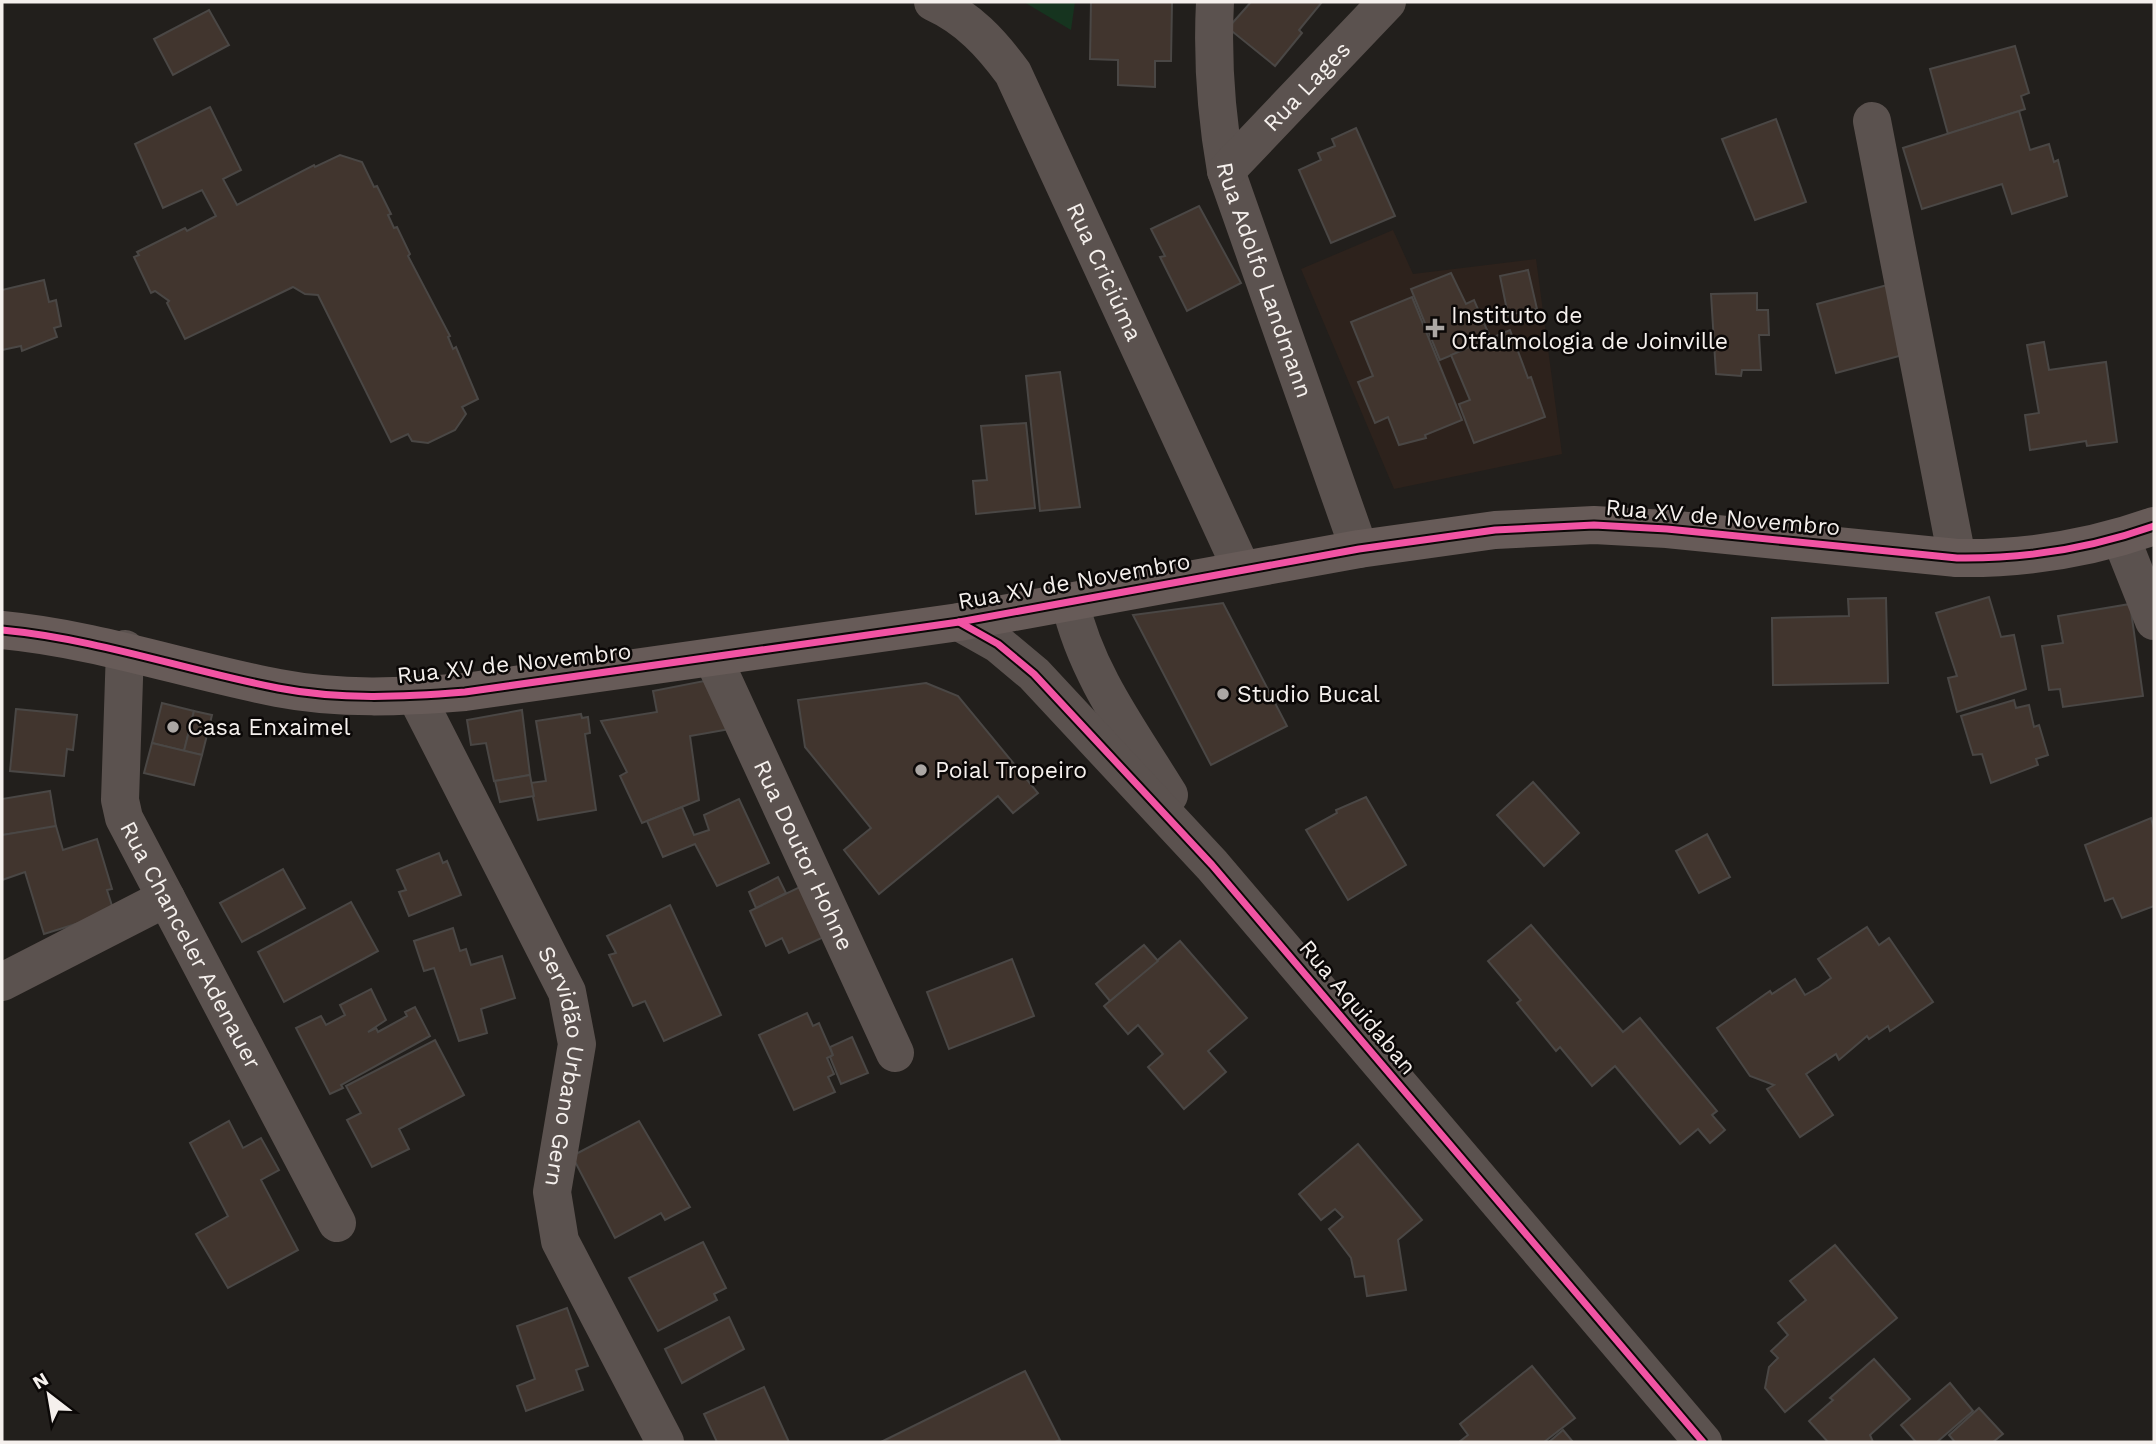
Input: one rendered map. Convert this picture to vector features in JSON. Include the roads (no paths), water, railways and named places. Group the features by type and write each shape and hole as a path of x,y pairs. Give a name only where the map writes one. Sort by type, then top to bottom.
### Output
{"main road":[{"name":"Rua XV de Novembro","path":"2,630 125,649 279,688 330,694 416,696 465,692 959,622 1359,549 1495,530 1594,525 1957,558 2002,559 2060,552 2138,532"}],"street":[{"name":"Rua Criciúma","path":"933,2 970,24 993,46 1013,74 1241,570"},
{"name":"Rua Adolfo Landmann","path":"1215,2 1212,57 1216,112 1226,171 1359,549"},
{"name":"Rua Lages","path":"1226,171 1387,2"},
{"path":"1872,121 1957,558"},
{"path":"2138,532 2154,621"},
{"name":"Rua Aquidaban","path":"1070,602 1077,634 1092,669 1212,865"},
{"name":"Rua Aquidaban","path":"959,622 998,644 1034,674 1212,865 1703,1442"},
{"name":"Rua Chanceler Adenauer","path":"125,649 120,800 124,818 337,1223"},
{"name":"Rua Doutor Hohne","path":"713,658 895,1053"},
{"name":"Servidão Urbano Gern","path":"416,696 567,992 577,1044 552,1192 560,1241 665,1442"},
{"path":"2,982 166,898"}],"place":[{"name":"Instituto de Otfalmologia de Joinville","path":"1435,328"},
{"name":"Studio Bucal","path":"1223,694"},
{"name":"Casa Enxaimel","path":"173,727"},
{"name":"Poial Tropeiro","path":"921,770"}]}
